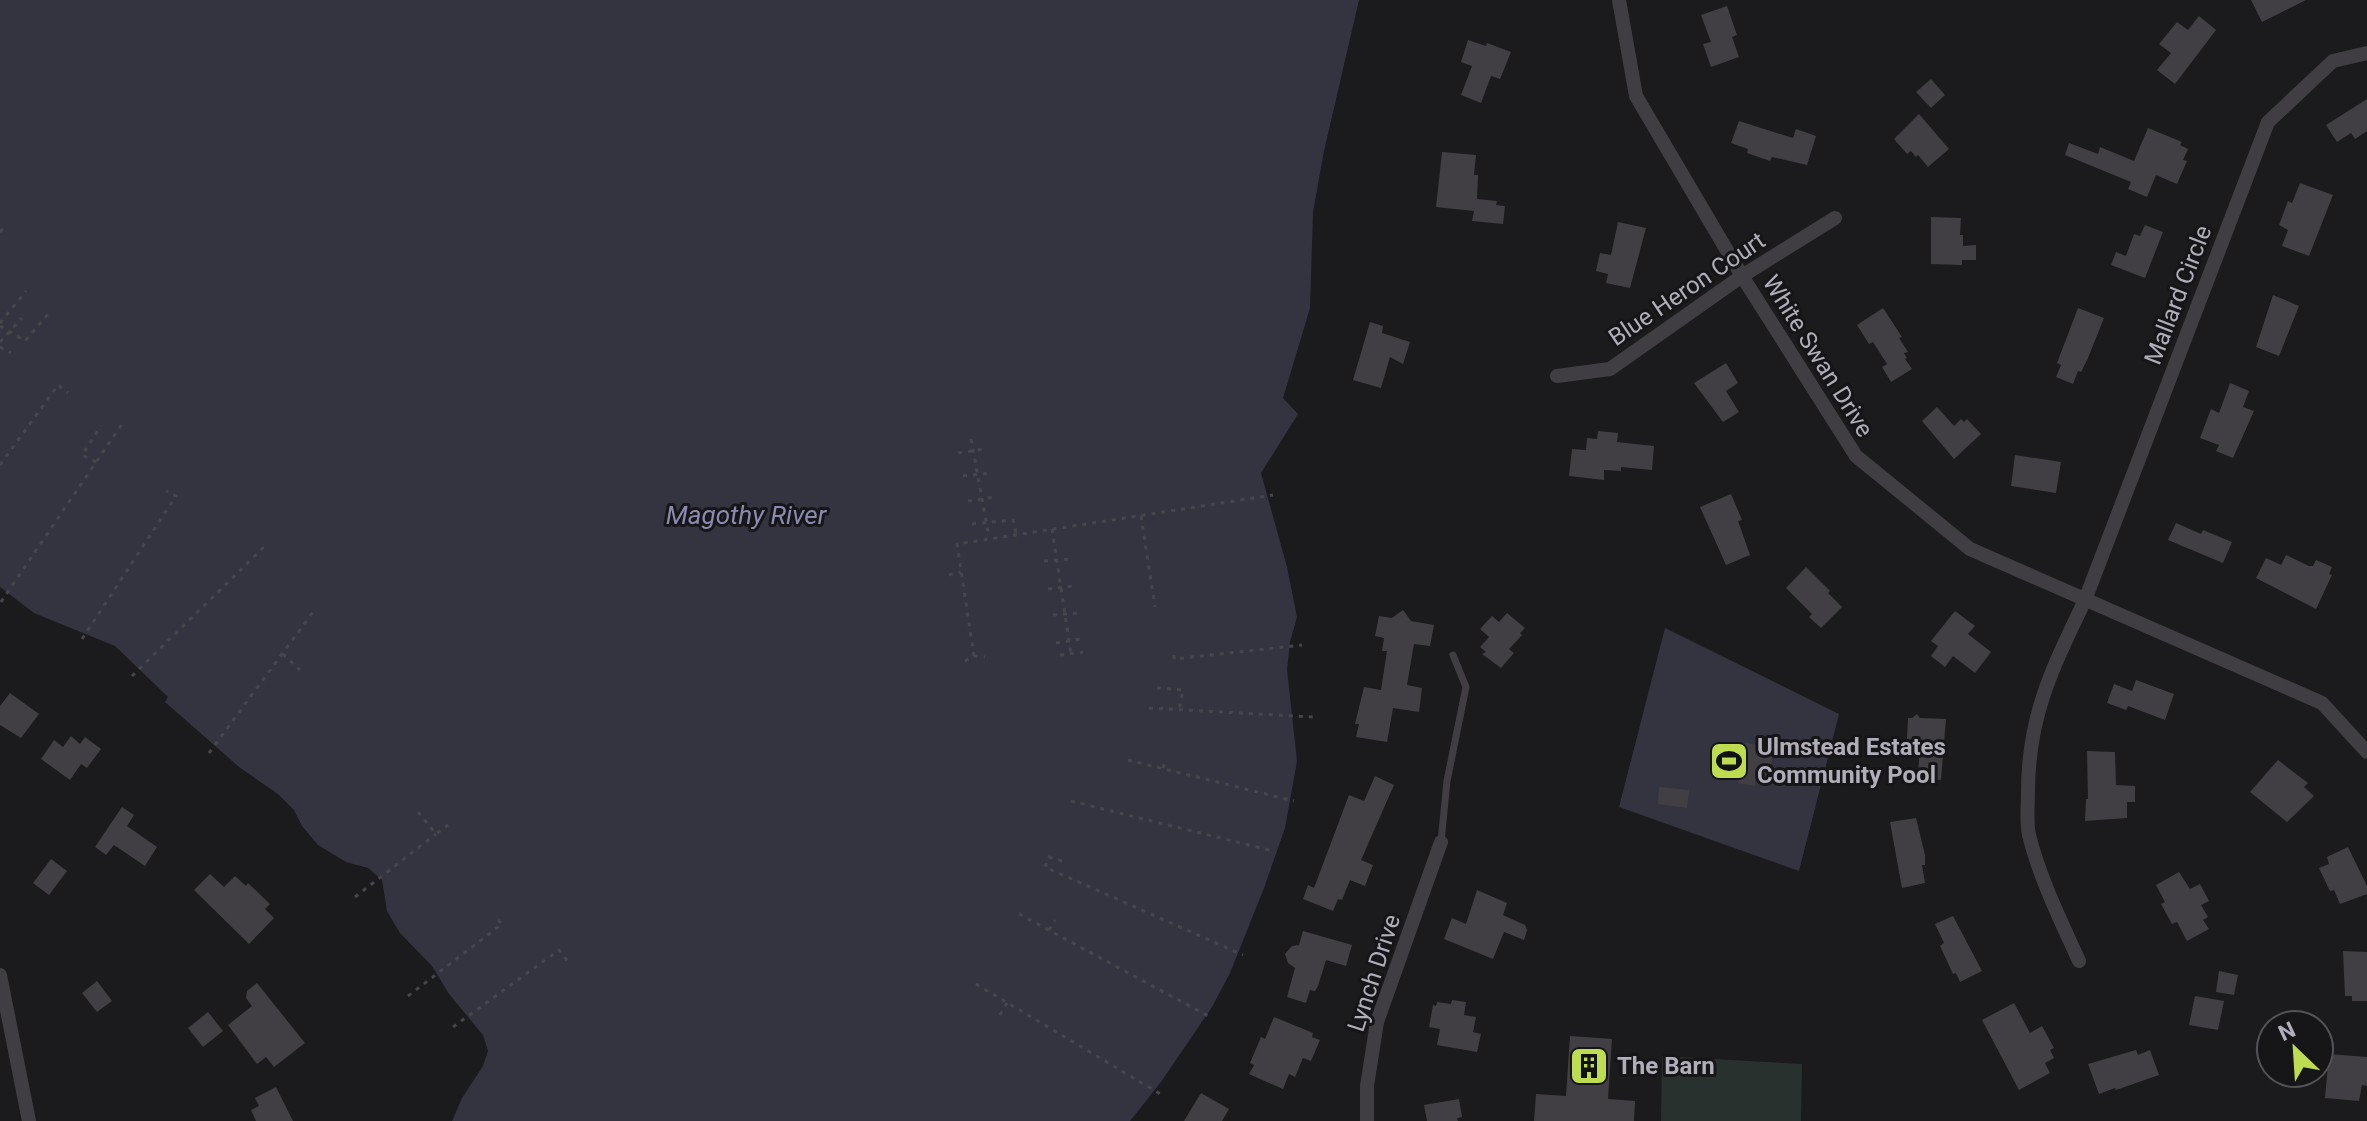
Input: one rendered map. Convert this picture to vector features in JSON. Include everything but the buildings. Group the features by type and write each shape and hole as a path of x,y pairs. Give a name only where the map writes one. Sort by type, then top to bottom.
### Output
{"street":[{"name":"White Swan Drive","path":"1619,0 1636,96 1742,276 1856,456 1970,549 2322,703 2367,752"},
{"name":"Mallard Circle","path":"2079,961 2044,882 2028,831 2028,772 2035,716 2055,661 2085,600 2268,122 2333,61 2367,53"},
{"name":"Blue Heron Court","path":"1557,376 1610,369 1742,276 1835,218"},
{"name":"Lynch Drive","path":"1367,1121 1367,1086 1377,1022 1441,842"},
{"path":"0,975 29,1121"}],"lane":[{"path":"1441,842 1447,781 1466,687 1453,655"}],"path":[{"path":"0,232 4,227"},
{"path":"26,291 0,324 25,341 49,313"},
{"path":"11,353 0,344 22,318"},
{"path":"0,465 58,385 68,393"},
{"path":"1,602 124,421"},
{"path":"96,462 82,455 101,426"},
{"path":"971,439 989,539"},
{"path":"958,453 984,449"},
{"path":"963,476 990,473"},
{"path":"82,639 176,496 166,491"},
{"path":"974,656 957,544 1273,495"},
{"path":"968,501 995,497"},
{"path":"1141,515 1155,607"},
{"path":"972,524 1013,520 1016,535"},
{"path":"1052,529 1071,654"},
{"path":"132,676 267,544"},
{"path":"1044,561 1070,559"},
{"path":"949,575 961,572"},
{"path":"1048,589 1073,586"},
{"path":"209,753 313,612"},
{"path":"1053,615 1078,613"},
{"path":"1056,643 1081,639"},
{"path":"1174,655 1174,659 1302,645"},
{"path":"1060,655 1083,652"},
{"path":"283,654 300,670"},
{"path":"965,661 974,656 985,657"},
{"path":"1157,688 1183,690 1179,710"},
{"path":"1149,708 1313,717"},
{"path":"1163,768 1166,759"},
{"path":"1128,760 1294,801"},
{"path":"1071,801 1273,851"},
{"path":"418,812 436,834"},
{"path":"355,897 448,825"},
{"path":"1062,861 1049,857 1045,867 1243,955"},
{"path":"1019,914 1210,1017"},
{"path":"408,996 502,924 495,917"},
{"path":"1049,930 1055,920"},
{"path":"453,1027 559,950 568,962"},
{"path":"976,984 1162,1095"},
{"path":"1000,1015 1007,1003"}],"shaded area":[{"path":"1662,1056 1802,1064 1801,1121 1661,1121"}],"water":[{"name":"Magothy River","path":"0,0 1359,0 1313,212 1310,308 1283,398 1298,414 1261,473 1287,567 1297,617 1287,670 1297,761 1285,828 1230,973 1212,1007 1130,1121 452,1121 462,1098 483,1066 488,1051 483,1035 449,994 432,966 400,933 387,911 382,880 368,868 346,862 318,845 302,826 294,810 278,794 239,767 165,702 168,697 115,646 34,613 0,587"},
{"name":"Ulmstead Estates Community Pool","path":"1665,628 1839,714 1799,871 1619,807"}],"place":[{"name":"Ulmstead Estates Community Pool","path":"1729,761"},
{"name":"The Barn","path":"1589,1066"}]}
